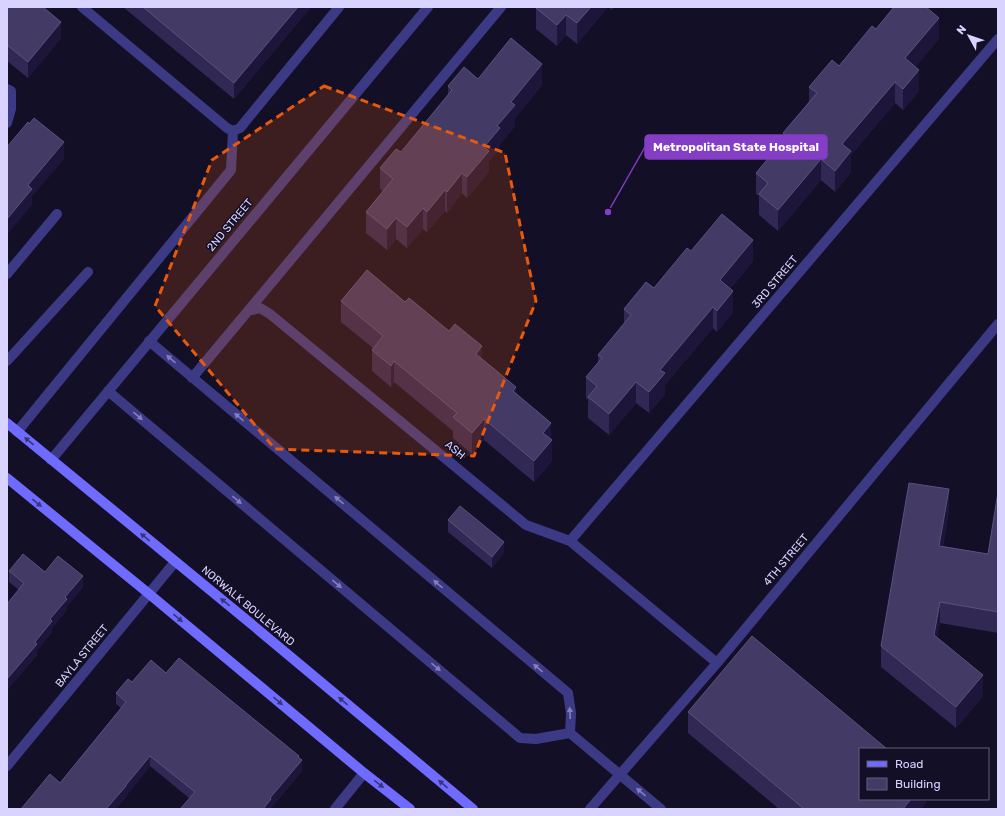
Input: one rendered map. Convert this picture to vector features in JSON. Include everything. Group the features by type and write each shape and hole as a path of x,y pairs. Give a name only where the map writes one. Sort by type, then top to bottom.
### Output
{"main road":[{"name":"NORWALK BOULEVARD","path":"7,423 473,809"},
{"path":"7,478 364,773 410,809"}],"street":[{"path":"82,7 227,128 233,131 240,128 339,7"},
{"name":"2ND STREET","path":"51,460 428,7"},
{"path":"192,378 500,7"},
{"name":"3RD STREET","path":"570,541 998,39"},
{"path":"7,89 10,91 12,109 7,123"},
{"path":"17,432 231,170 233,131"},
{"path":"7,274 57,214"},
{"path":"7,361 88,272"},
{"name":"ASH","path":"248,311 260,308 270,314 526,525 570,541 717,663"},
{"name":"4TH STREET","path":"590,809 717,663 998,324"},
{"path":"149,341 568,693 571,713 570,733"},
{"path":"108,391 520,738 536,739 570,733"},
{"name":"BAYLA STREET","path":"7,766 175,562"},
{"path":"570,733 661,809"},
{"path":"334,809 364,773"}],"highlighted area":[{"path":"324,86 505,153 536,301 474,456 275,449 155,306 212,160"}],"building":[{"path":"7,7 43,7 61,22 28,62 7,45"},
{"path":"143,7 298,7 234,83"},
{"path":"536,7 591,7 577,23 566,15 557,25"},
{"path":"894,7 926,7 939,18 905,58 919,70 903,89 895,82 842,144 851,151 835,171 821,159 778,210 759,194 768,183 756,173 787,136 783,133 817,93 809,87 832,60 839,66 872,26 876,29"},
{"path":"511,38 542,64 511,102 515,105 497,126 500,128 484,147 489,151 467,177 462,173 447,192 445,190 427,212 423,208 407,227 396,218 387,229 366,212 393,179 380,168 396,149 401,152 452,90 448,86 464,67 478,79"},
{"path":"34,118 64,142 28,185 32,189 7,219 7,147 28,122 29,124"},
{"path":"722,214 753,240 720,280 733,291 717,311 713,307 660,370 665,373 649,392 636,382 609,414 588,397 597,386 586,377 602,358 598,355 631,315 624,309 646,282 654,288 687,248 691,251"},
{"path":"367,270 405,302 409,298 449,331 455,324 482,346 476,354 516,387 513,391 551,423 543,433 552,440 534,461 484,419 472,433 453,417 457,413 394,361 391,366 372,350 383,336 341,301"},
{"path":"909,483 949,489 939,546 988,554 998,492 998,612 940,602 934,635 983,675 956,707 881,646"},
{"path":"460,506 504,542 492,557 448,520"},
{"path":"23,554 45,572 58,556 83,576 65,597 67,599 50,619 52,621 35,642 37,644 7,679 7,604 24,583 9,571"},
{"path":"752,636 886,748 859,748 859,800 910,800 903,809 804,809 688,712"},
{"path":"179,658 302,760 270,798 271,799 263,809 180,809 195,792 150,756 106,809 21,809 50,774 60,783 126,702 116,693 128,679 132,682 151,660 166,673"}],"place":[{"name":"Metropolitan State Hospital","path":"608,212"}]}
